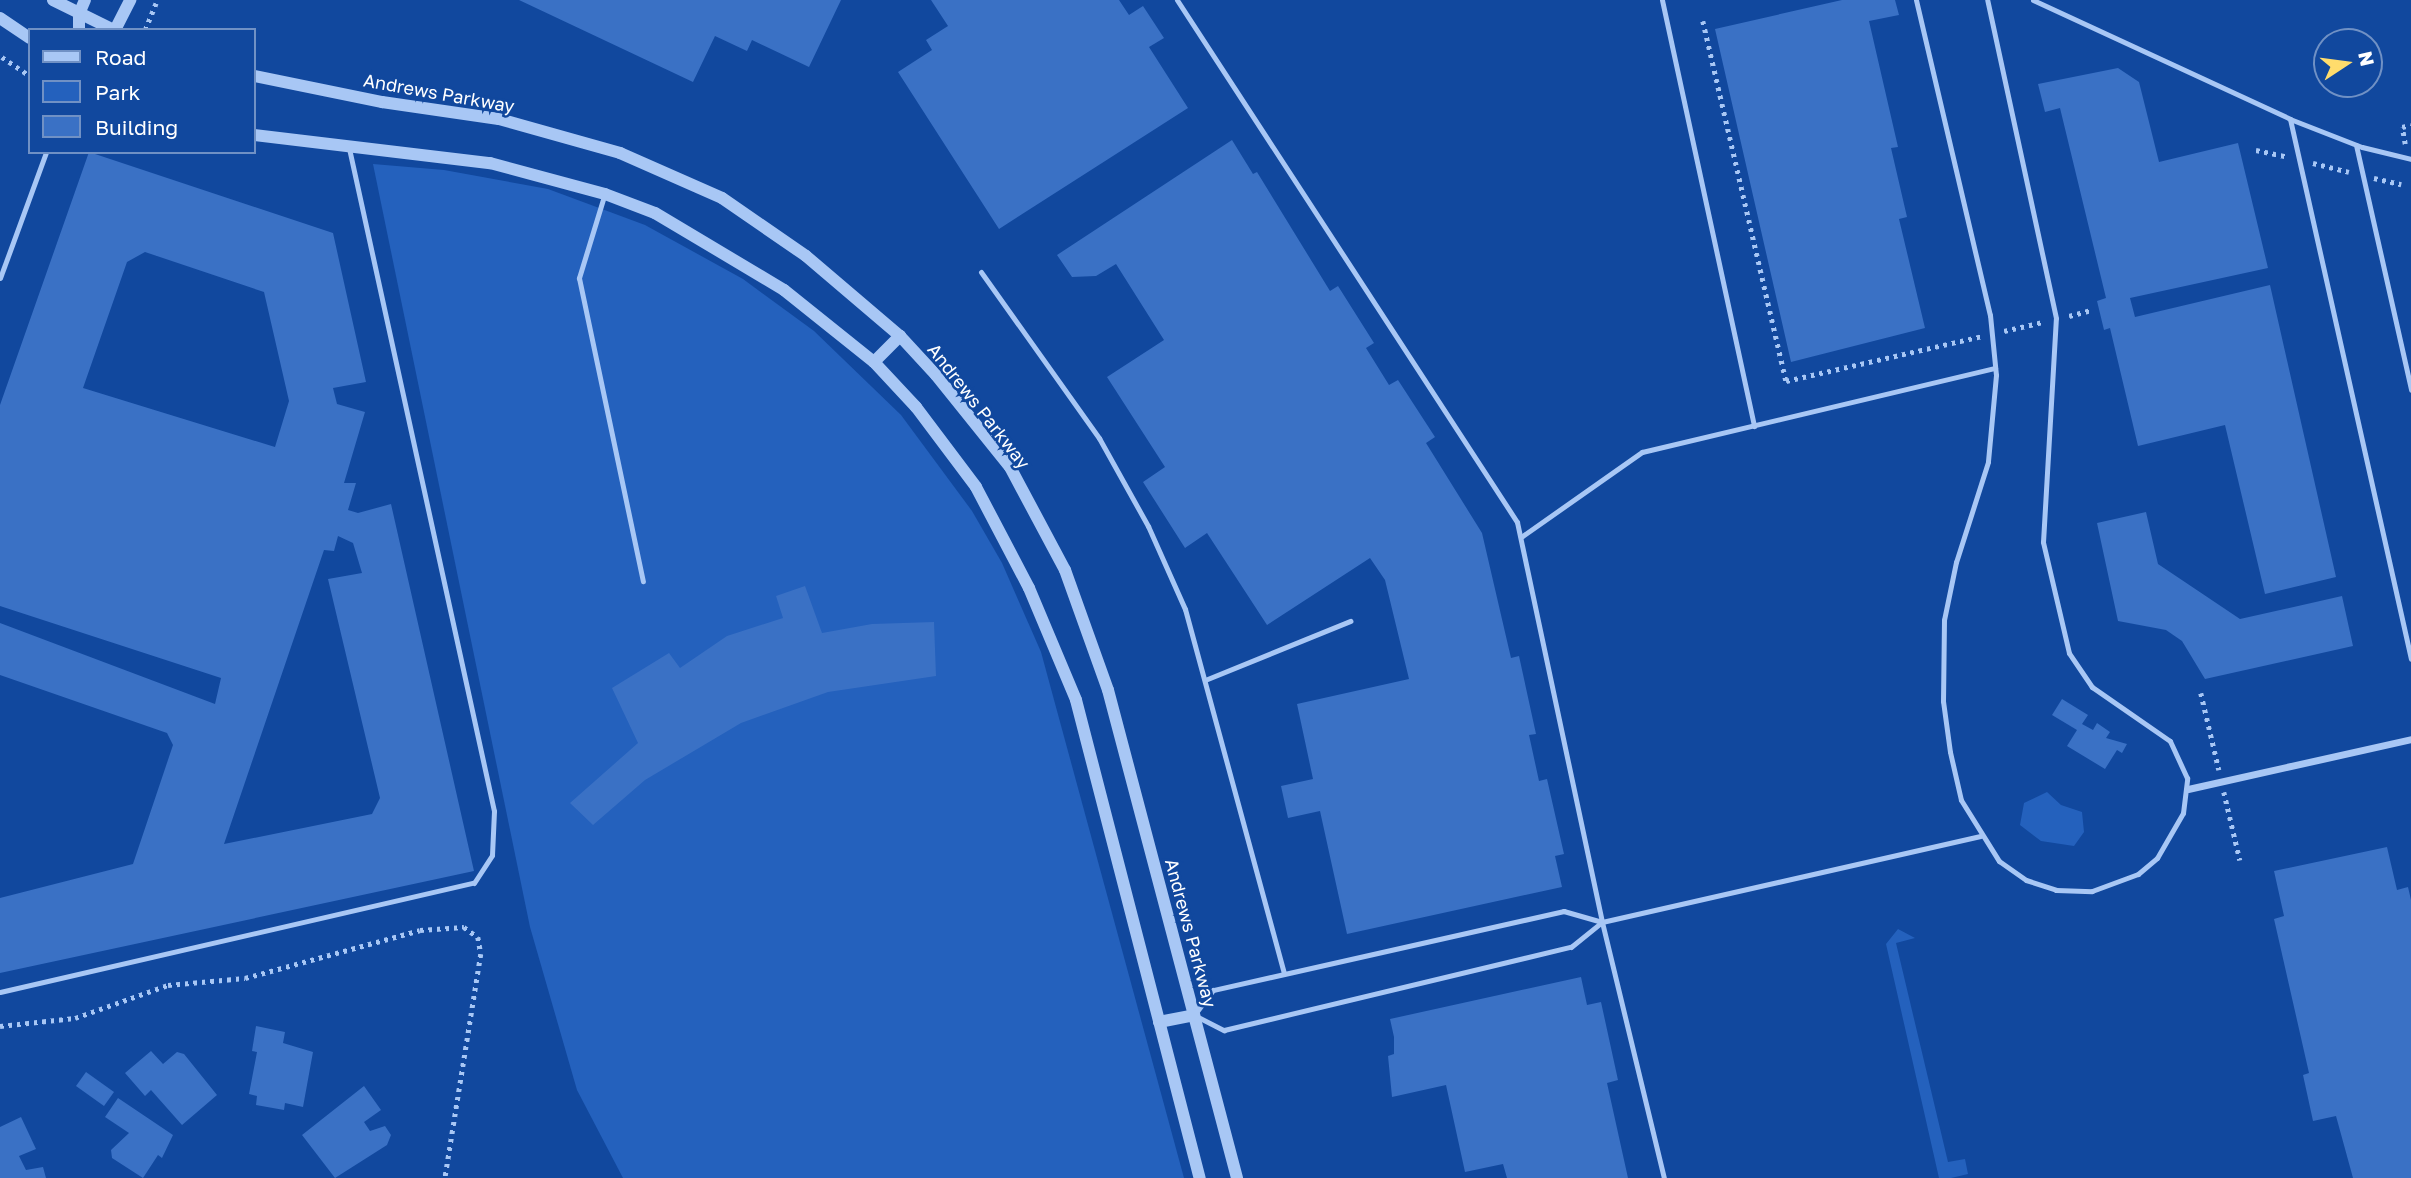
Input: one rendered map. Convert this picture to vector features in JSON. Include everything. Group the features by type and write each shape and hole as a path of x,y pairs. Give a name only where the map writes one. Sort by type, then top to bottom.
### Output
{"street":[{"path":"53,0 110,28"},
{"path":"79,28 79,14 85,0"},
{"path":"115,28 130,0"},
{"path":"0,18 28,37"},
{"name":"Andrews Parkway","path":"256,76 382,102 499,119 620,153 722,198 806,256 900,336 1010,467 1065,570 1108,690 1237,1178"},
{"path":"256,135 490,163 605,194 654,213 784,290 874,362 916,407 976,487 1029,588 1076,700 1200,1178"},
{"path":"874,362 900,336"},
{"path":"2188,789 2411,739"},
{"path":"1159,1022 1194,1015"}],"lane":[{"path":"1177,0 1517,522 1602,922 1664,1178"},
{"path":"1662,0 1754,426"},
{"path":"1916,0 1992,333 1995,368 1988,462 1956,562 1944,620 1943,701 1950,752 1961,800 1980,836 1999,861 2026,880 2057,890 2092,891 2138,874 2157,858 2173,836 2188,789 2185,768 2170,741 2092,687 2069,653 2043,542 2056,318 1987,0"},
{"path":"2032,0 2290,119 2356,145 2411,159"},
{"path":"2290,119 2411,659"},
{"path":"2356,145 2411,390"},
{"path":"0,992 474,883 492,855 494,811 349,148"},
{"path":"0,278 45,154"},
{"path":"605,194 579,278 643,581"},
{"path":"981,272 1069,391 1127,485 1185,608 1283,974"},
{"path":"1521,537 1642,452 1995,368"},
{"path":"1205,681 1350,621"},
{"path":"1602,922 1564,911 1283,974 1213,990 1194,1015 1224,1030 1571,947 1602,922 1980,836"}],"path":[{"path":"146,28 156,3"},
{"path":"1703,21 1786,381 2092,310"},
{"path":"2,57 28,75"},
{"path":"2402,127 2411,125"},
{"path":"2256,150 2401,184"},
{"path":"0,1026 75,1018 176,983 245,978 420,930 464,927 478,937 481,954 445,1178"}],"green space":[{"path":"373,164 444,170 548,189 645,225 743,279 814,331 901,415 972,511 1002,563 1041,652 1184,1178 623,1178 577,1090 530,927"},
{"path":"2047,792 2061,805 2082,812 2084,832 2074,846 2041,841 2020,825 2024,803"},
{"path":"1898,929 1915,938 1896,943 1948,1162 1965,1159 1968,1174 1939,1178 1886,944"}],"building":[{"path":"519,0 841,0 809,67 752,40 747,51 715,36 693,82"},
{"path":"931,0 1119,0 1129,15 1143,6 1164,38 1149,47 1188,108 999,229 898,72 932,50 926,40 948,26"},
{"path":"1842,0 1895,0 1899,15 1869,21 1898,147 1891,148 1907,217 1899,219 1925,328 1791,362 1715,29"},
{"path":"2118,68 2139,82 2159,162 2238,143 2268,268 2130,298 2135,317 2270,285 2336,577 2265,594 2225,425 2138,446 2110,328 2104,330 2097,301 2106,298 2060,108 2045,112 2038,84"},
{"path":"1232,140 1253,174 1257,172 1330,291 1338,286 1374,343 1366,348 1389,385 1398,380 1435,437 1426,443 1482,533 1511,658 1519,656 1536,734 1529,735 1539,781 1547,779 1564,854 1555,856 1562,887 1347,934 1320,811 1288,818 1281,786 1313,779 1297,704 1409,679 1385,580 1370,558 1267,625 1207,533 1185,548 1143,482 1165,467 1107,377 1164,340 1116,264 1096,276 1072,277 1057,255"},
{"path":"88,154 333,233 366,382 333,388 337,404 365,412 344,483 356,483 348,510 358,513 391,504 474,871 0,973 0,898 133,864 173,745 167,733 0,675 0,623 215,704 221,678 0,606 0,405","holes":["145,252 264,292 289,401 275,447 83,388 127,262","338,536 353,543 362,573 328,579 380,798 372,814 224,844 324,550 334,551"]},
{"path":"2146,512 2158,564 2240,619 2342,596 2353,646 2205,679 2182,641 2166,630 2118,621 2097,523"},
{"path":"805,586 822,633 872,624 934,622 936,676 828,692 741,723 645,780 593,825 570,803 638,743 612,688 669,653 680,668 727,636 783,618 776,596"},
{"path":"2062,699 2088,715 2082,724 2093,730 2097,723 2110,732 2106,738 2127,744 2122,753 2117,750 2105,769 2067,746 2077,730 2052,715"},
{"path":"2387,847 2397,890 2408,887 2411,900 2411,1178 2353,1178 2336,1116 2313,1121 2303,1075 2309,1073 2274,919 2284,916 2274,871"},
{"path":"1581,977 1587,1005 1601,1002 1618,1080 1607,1083 1628,1178 1507,1178 1503,1164 1465,1172 1446,1085 1392,1097 1388,1056 1394,1054 1394,1037 1390,1019"},
{"path":"256,1026 285,1032 283,1043 313,1052 303,1107 285,1103 284,1110 256,1105 257,1096 249,1094 257,1052 252,1051"},
{"path":"151,1051 163,1064 177,1052 184,1054 217,1095 182,1125 151,1090 145,1096 125,1073"},
{"path":"86,1072 114,1092 104,1106 76,1086"},
{"path":"364,1086 381,1110 364,1122 370,1131 385,1126 391,1135 387,1145 335,1178 302,1135"},
{"path":"118,1098 173,1135 162,1158 158,1155 143,1178 112,1158 111,1150 129,1133 105,1117"},
{"path":"21,1117 36,1149 19,1156 26,1170 43,1167 46,1178 0,1178 0,1127"}]}
